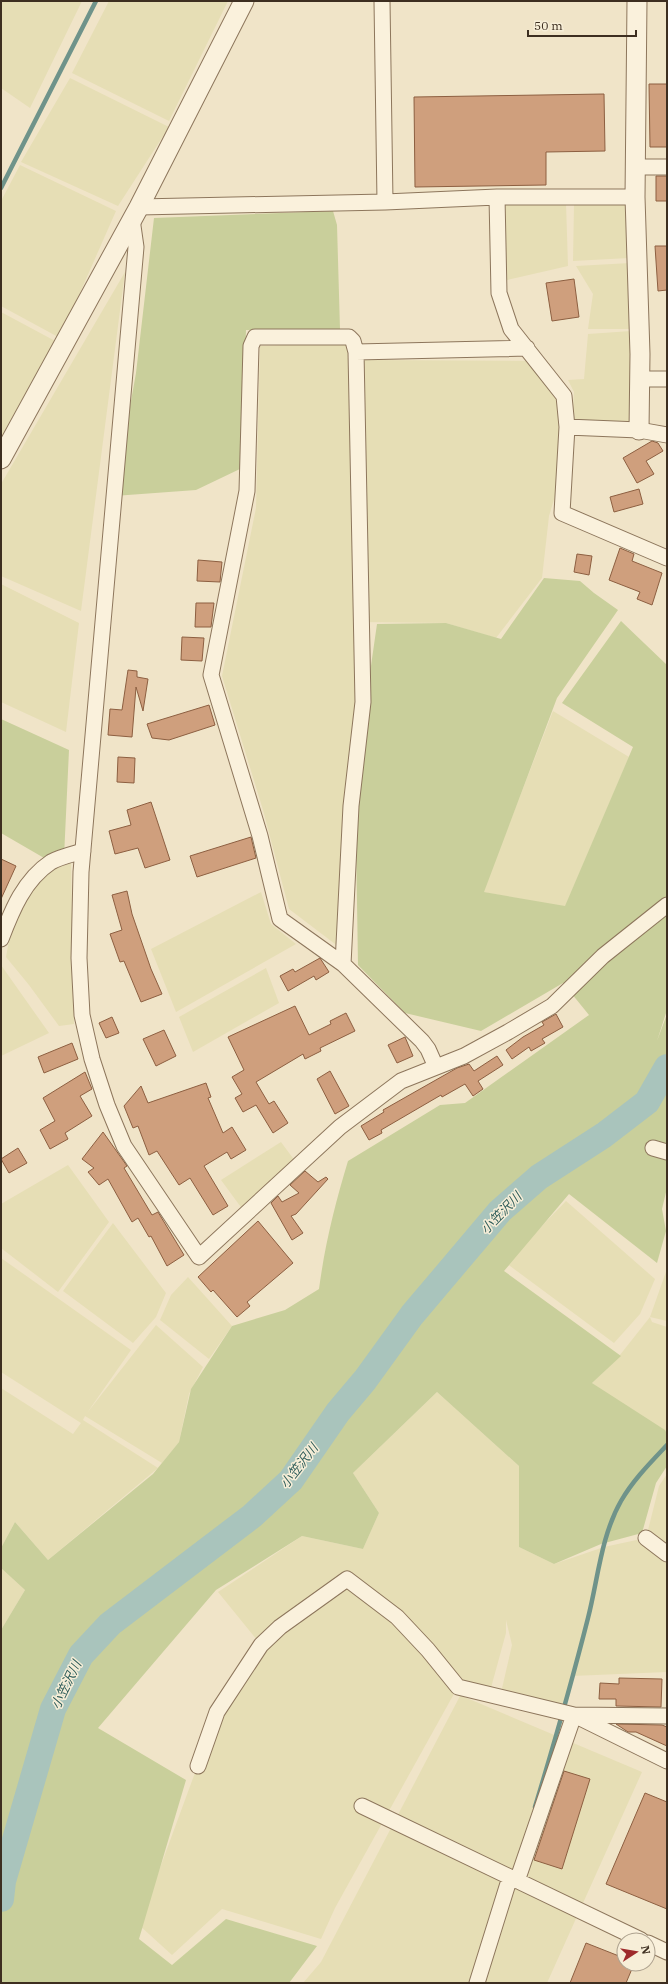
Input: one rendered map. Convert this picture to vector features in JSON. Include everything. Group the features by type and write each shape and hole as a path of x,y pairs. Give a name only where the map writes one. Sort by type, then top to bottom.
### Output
{"street":[{"path":"1,459 136,213 244,1"},
{"path":"382,1 385,202"},
{"path":"637,1 634,198 640,379 639,430"},
{"path":"634,167 667,167"},
{"path":"136,213 497,197 634,198"},
{"path":"497,197 499,293 511,329 564,396 567,427 562,513 667,558"},
{"path":"136,213 136,247 83,850 79,958 82,1015 92,1059 107,1105 124,1146 199,1256 340,1127 401,1081 470,1052 552,1006 603,956 667,905"},
{"path":"343,964 351,806 363,702 356,352 353,341 349,337 255,337 251,346 247,491 211,675 260,836 280,919 343,964 422,1041 428,1049 436,1067"},
{"path":"356,352 527,348"},
{"path":"640,379 667,379"},
{"path":"567,427 639,430 667,435"},
{"path":"1,939 10,914 24,888 52,862 83,850"},
{"path":"646,1538 667,1554"},
{"path":"198,1766 217,1712 261,1645 280,1627 347,1579 397,1617 428,1650 458,1687 574,1715 667,1761"},
{"path":"574,1715 667,1716"},
{"path":"477,1983 513,1879 574,1715"},
{"path":"362,1806 624,1932"},
{"path":"656,1947 667,1952"}],"shaded area":[{"path":"1,1 82,1 30,108 1,88"},
{"path":"109,1 228,1 169,121 72,73"},
{"path":"70,78 169,127 118,206 21,162"},
{"path":"20,165 116,211 60,338 1,306 1,201"},
{"path":"502,203 566,203 568,266 503,281"},
{"path":"574,204 627,204 629,258 573,261"},
{"path":"630,263 632,329 588,329 593,294 576,266"},
{"path":"125,272 81,611 1,576 1,484"},
{"path":"1,312 57,342 1,444"},
{"path":"631,331 631,430 572,427 574,392 568,380 584,379 588,334"},
{"path":"344,342 364,360 537,361 565,405 565,463 549,516 542,578 496,638 446,623 360,622 355,777 339,947 289,909 263,810 222,676 256,508 260,346"},
{"path":"1,584 79,623 66,732 1,702"},
{"path":"553,711 629,757 565,907 483,892"},
{"path":"71,863 74,1024 59,1026 6,957 10,935 39,874"},
{"path":"261,892 271,924 296,944 176,1012 151,949"},
{"path":"1,965 49,1033 1,1056"},
{"path":"266,968 279,1003 193,1052 179,1017"},
{"path":"281,1142 295,1161 243,1210 221,1180"},
{"path":"68,1165 109,1222 58,1292 1,1248 1,1204"},
{"path":"566,1201 655,1279 640,1314 614,1343 506,1263"},
{"path":"113,1223 166,1293 156,1317 133,1343 63,1291"},
{"path":"1,1258 131,1350 87,1413 156,1325 203,1367 189,1394 179,1442 162,1463 85,1416 83,1420 158,1468 48,1560 15,1522 1,1548 1,1388 73,1434 81,1423 1,1372"},
{"path":"667,1269 667,1321 650,1317"},
{"path":"188,1277 232,1326 209,1359 160,1320 171,1295"},
{"path":"650,1317 652,1322 667,1327 666,1434 592,1383 616,1360"},
{"path":"437,1392 519,1466 519,1547 554,1564 604,1547 646,1538 659,1486 667,1474 667,1672 572,1676 564,1707 500,1697 512,1645 506,1620 506,1633 489,1695 462,1696 642,1772 547,1983 303,1983 321,1962 460,1696 455,1692 335,1908 321,1939 222,1909 172,1955 139,1925 203,1751 268,1641 261,1645 218,1592 302,1536 363,1549 379,1513 353,1473"},
{"path":"1,1568 25,1590 1,1630"}],"green space":[{"path":"333,211 337,225 340,329 246,330 242,468 196,490 114,496 136,373 154,218"},
{"path":"544,578 580,581 618,610 557,698 484,892 565,906 633,747 562,703 621,621 667,665 667,1010 657,1041 667,1014 667,1188 662,1209 666,1231 657,1263 569,1194 504,1271 621,1356 592,1383 665,1430 667,1434 667,1466 656,1483 642,1533 601,1544 554,1564 519,1547 519,1466 437,1392 353,1473 379,1513 363,1549 302,1536 216,1590 98,1728 186,1780 139,1939 172,1965 226,1919 317,1946 289,1983 1,1983 1,1630 25,1590 1,1568 1,1548 15,1522 48,1560 153,1474 179,1442 191,1389 232,1326 285,1310 319,1289 331,1224 348,1161 440,1105 465,1103 589,1015 563,983 481,1031 405,1013 358,965 355,777 377,624 446,623 501,639"},
{"path":"1,719 69,750 64,857 51,862 1,833"}],"building":[{"path":"649,84 667,84 667,147 650,147"},
{"path":"604,94 605,151 546,152 546,185 415,187 414,97"},
{"path":"656,176 667,176 667,201 656,201"},
{"path":"655,246 667,246 667,290 658,291"},
{"path":"574,279 579,317 552,321 546,283"},
{"path":"652,441 658,443 663,451 646,461 654,474 637,483 623,458"},
{"path":"639,489 643,504 614,512 610,497"},
{"path":"620,548 634,554 632,561 662,573 652,605 637,599 640,592 609,580"},
{"path":"577,554 592,556 589,575 574,572"},
{"path":"198,560 222,562 220,582 197,581"},
{"path":"196,603 214,603 211,627 195,627"},
{"path":"182,637 204,638 202,661 181,660"},
{"path":"128,670 137,671 137,677 148,679 143,711 136,687 132,737 108,735 110,709 122,710"},
{"path":"209,705 215,725 169,740 152,738 147,724"},
{"path":"118,757 135,758 134,783 117,782"},
{"path":"151,802 170,860 145,868 138,848 115,854 109,831 131,825 127,810"},
{"path":"251,837 256,858 197,877 190,856"},
{"path":"1,859 16,866 1,899"},
{"path":"127,891 132,914 151,969 162,994 141,1002 124,961 120,962 110,934 122,930 112,895"},
{"path":"320,958 329,972 316,980 314,976 288,991 280,976 293,969 295,972"},
{"path":"295,1006 309,1035 331,1024 330,1021 346,1013 355,1031 320,1048 321,1051 305,1059 303,1054 256,1082 269,1104 274,1101 288,1123 273,1133 256,1105 243,1112 235,1098 242,1094 232,1077 244,1070 228,1037"},
{"path":"556,1014 563,1027 542,1039 545,1043 531,1051 529,1047 512,1059 506,1050 523,1037 544,1025 542,1022"},
{"path":"112,1017 119,1033 106,1038 99,1023"},
{"path":"164,1030 176,1056 156,1066 143,1039"},
{"path":"405,1037 413,1056 397,1063 388,1045"},
{"path":"72,1043 78,1059 44,1073 38,1057"},
{"path":"497,1056 503,1065 478,1081 483,1089 473,1096 465,1084 442,1097 441,1095 381,1130 382,1133 369,1140 361,1126 384,1112 383,1110 457,1068 469,1064 474,1071"},
{"path":"330,1071 349,1106 335,1114 317,1079"},
{"path":"85,1072 92,1089 80,1096 92,1116 65,1133 68,1139 50,1149 40,1130 55,1121 43,1098"},
{"path":"206,1083 211,1097 208,1098 223,1133 232,1127 246,1150 231,1159 227,1152 204,1166 228,1206 213,1215 190,1178 179,1185 157,1151 149,1155 138,1126 133,1128 124,1106 141,1086 148,1103"},
{"path":"103,1132 127,1166 124,1168 152,1215 158,1212 184,1255 167,1266 151,1236 149,1237 138,1218 132,1222 108,1179 99,1185 88,1172 94,1168 82,1159"},
{"path":"18,1148 27,1163 9,1173 1,1159"},
{"path":"305,1171 318,1182 326,1177 328,1179 296,1214 291,1216 303,1233 292,1240 271,1203 278,1196 282,1202 299,1193 290,1185"},
{"path":"258,1221 293,1263 247,1302 250,1306 237,1317 213,1290 211,1292 198,1277"},
{"path":"619,1678 662,1679 661,1707 616,1706 616,1699 599,1699 600,1683 619,1684"},
{"path":"616,1724 662,1725 667,1727 667,1746 636,1732 628,1732"},
{"path":"564,1771 590,1779 562,1869 534,1860"},
{"path":"645,1793 667,1802 667,1909 606,1884"},
{"path":"586,1943 616,1955 616,1972 631,1972 626,1983 570,1983"}],"waterway":[{"path":"1,188 96,1"},
{"name":"小笠沢川","path":"1,1899 3,1881 53,1709 81,1655 110,1624 252,1516 291,1480 338,1412 365,1380 412,1315 500,1211 539,1177 604,1135 647,1102 667,1067"},
{"path":"535,1807 582,1642 604,1543 614,1514 631,1486 667,1445"}]}
